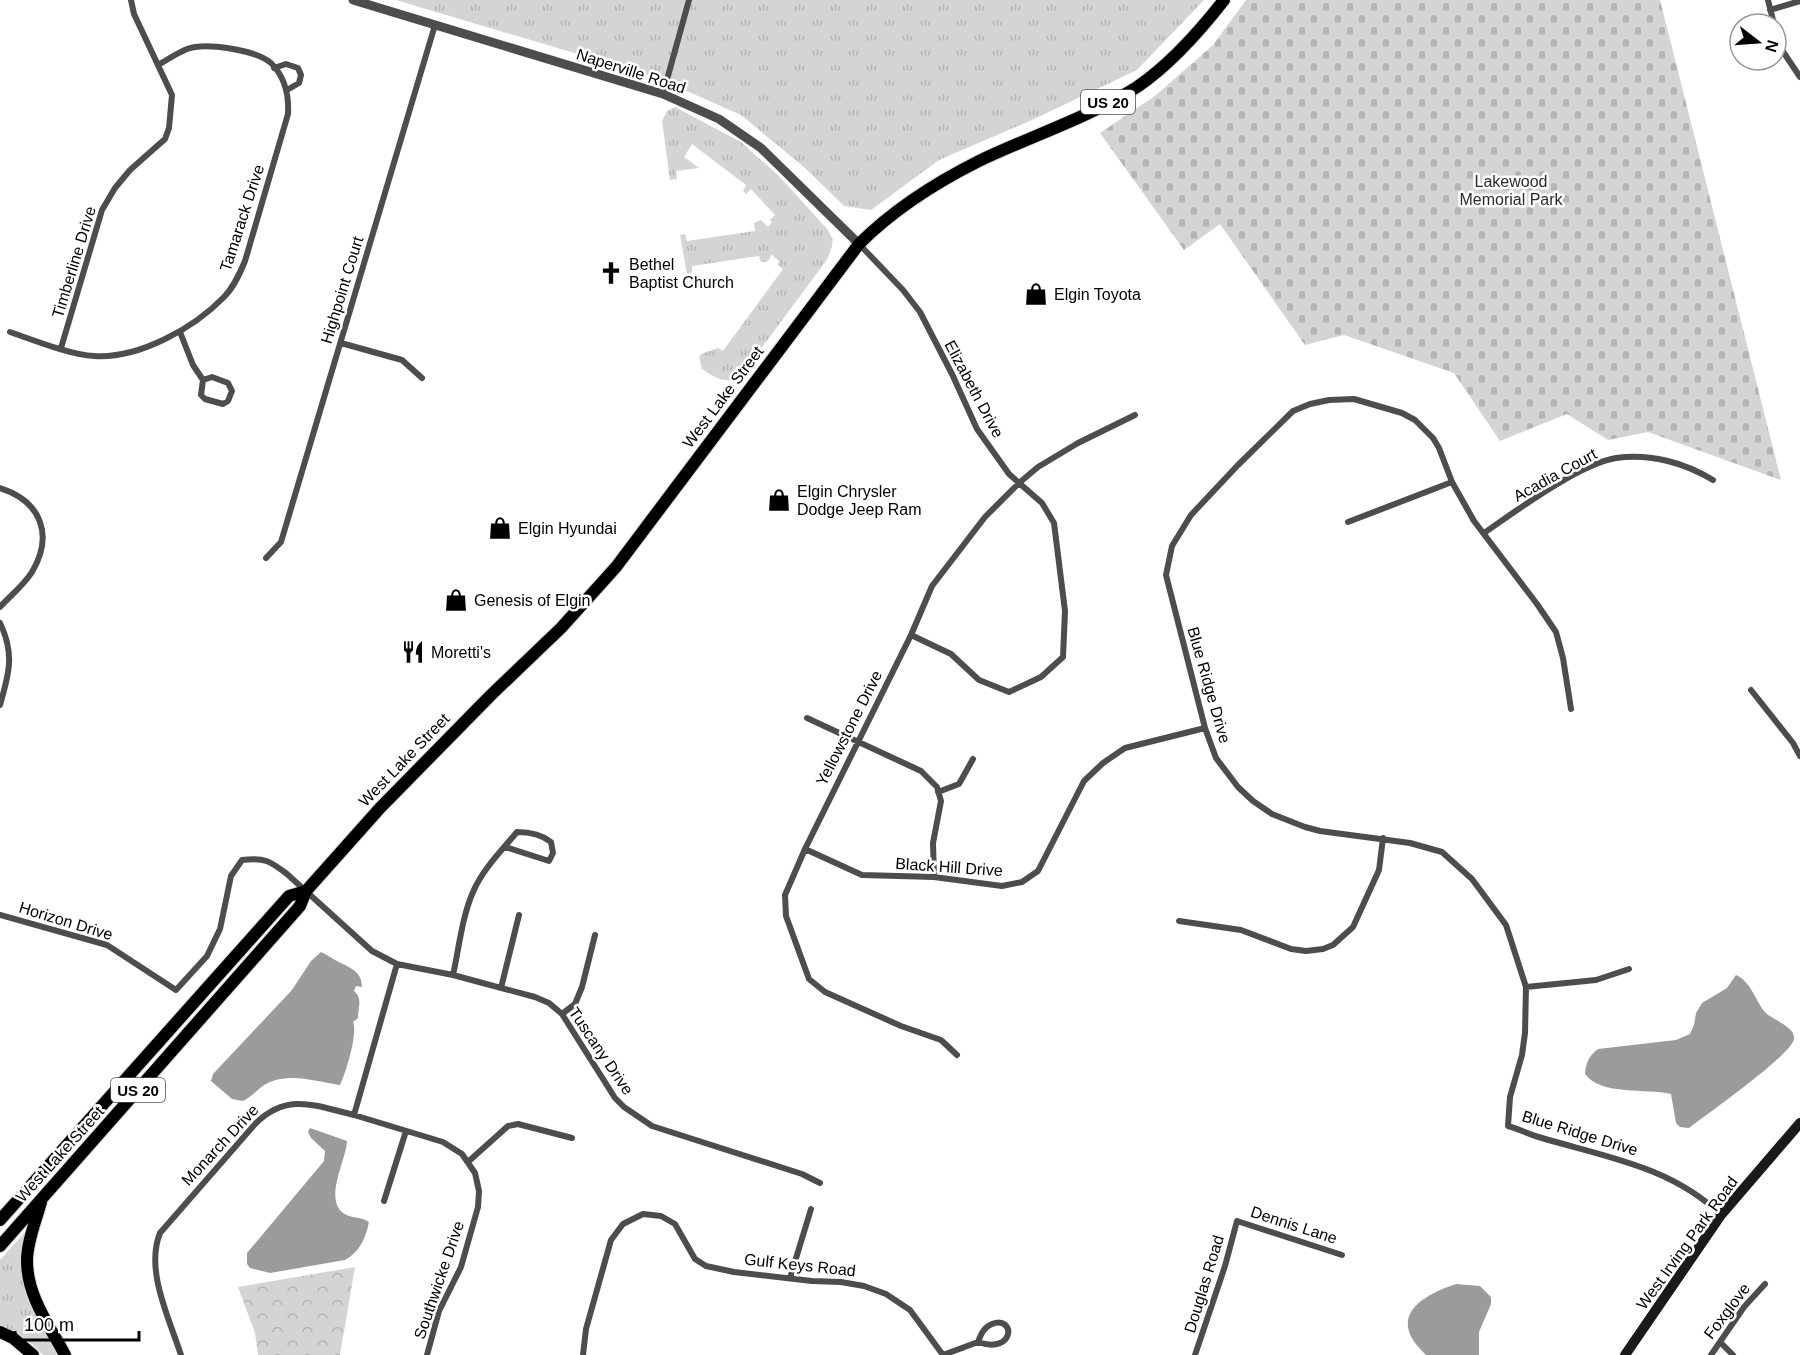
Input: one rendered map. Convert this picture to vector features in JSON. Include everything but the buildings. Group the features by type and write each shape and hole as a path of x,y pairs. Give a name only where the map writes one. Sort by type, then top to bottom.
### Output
{"highway":[{"name":"West Lake Street","path":"0,1246 300,906 306,891 380,808 491,695 561,628 616,567 859,244 910,200 937,184 979,161 1081,116 1137,87 1188,44 1224,0"},
{"name":"West Lake Street","path":"0,1220 289,896 306,891"},
{"path":"41,1200 30,1241 27,1260 28,1275 32,1293 40,1311 65,1355"},
{"path":"0,1332 13,1338 33,1355"}],"main road":[{"name":"West Irving Park Road","path":"1624,1355 1721,1215 1800,1123"}],"street":[{"name":"Timberline Drive","path":"61,348 102,210 115,188 130,170 165,139 169,128 172,95 134,14 131,0"},
{"name":"Naperville Road","path":"353,0 663,94 719,119 761,148 859,244"},
{"path":"663,94 690,0"},
{"path":"1768,0 1770,10 1800,1"},
{"name":"Highpoint Court","path":"266,558 281,542 435,25"},
{"name":"Tamarack Drive","path":"10,333 92,357 128,354 180,332 225,296 238,277 245,261 288,114 287,90 299,83 301,75 298,68 286,64 274,68 270,62 232,48 206,46 187,49 158,65"},
{"path":"1788,59 1800,77"},
{"path":"274,68 287,90"},
{"name":"Elizabeth Drive","path":"859,244 903,290 920,312 952,374 976,429 1009,474 1042,503 1054,522 1065,611 1063,657 1041,676 1008,692 979,680 951,654 911,635"},
{"path":"180,332 193,365 203,380 201,395 205,399 223,404 228,401 232,391 228,383 212,377 203,380"},
{"path":"340,343 402,360 422,378"},
{"name":"Blue Ridge Drive","path":"1571,709 1563,658 1556,632 1538,604 1484,533 1452,482 1439,448 1426,429 1402,413 1354,399 1329,400 1293,411 1191,515 1172,546 1166,575 1205,728 1216,758 1230,777 1253,801 1272,814 1290,822 1320,831 1383,838 1442,852 1472,879 1506,925 1526,987 1525,1033 1522,1055 1510,1097 1508,1126 1539,1138 1638,1165 1670,1179 1708,1203 1721,1215"},
{"name":"Yellowstone Drive","path":"957,1055 940,1040 901,1026 825,992 809,979 786,916 785,895 805,849 911,635 932,586 985,517 1038,467 1078,443 1135,416"},
{"name":"Acadia Court","path":"1484,533 1589,467 1615,458 1644,456 1694,468 1713,480"},
{"path":"1348,522 1452,482"},
{"path":"0,488 29,503 41,522 43,548 31,573 0,607"},
{"path":"0,623 10,652 7,681 0,705"},
{"path":"1751,690 1793,743 1800,756"},
{"path":"807,718 921,771 937,787 941,801 933,843 934,877"},
{"name":"Black Hill Drive","path":"805,849 862,875 934,877 1002,886 1022,882 1038,871 1084,781 1104,763 1125,748 1205,728"},
{"path":"938,792 959,784 973,759"},
{"path":"453,975 472,892 505,847 518,832 529,832 545,837 551,842 553,853 549,861 505,847"},
{"path":"1179,921 1241,930 1292,949 1306,951 1333,945 1353,927 1379,870 1383,838"},
{"name":"Horizon Drive","path":"0,915 107,945 176,990 207,956 220,929 231,876 242,860 260,858 275,865 306,891"},
{"name":"Tuscany Drive","path":"306,891 372,951 397,964 453,975 536,997 549,1003 562,1014 615,1098 636,1117 652,1126 802,1174 820,1184"},
{"path":"501,988 519,915"},
{"path":"562,1014 575,1004 582,987 595,935"},
{"path":"397,964 354,1116 449,1145 469,1161 508,1126 518,1124 572,1138"},
{"path":"1526,987 1596,980 1629,969"},
{"name":"Monarch Drive","path":"181,1355 154,1270 154,1252 160,1233 256,1123 273,1109 282,1105 299,1103 354,1116"},
{"path":"384,1201 406,1131"},
{"name":"Southwicke Drive","path":"427,1355 439,1311 461,1267 478,1207 478,1183 469,1161"},
{"path":"790,1278 811,1209"},
{"name":"Gulf Keys Road","path":"584,1355 586,1329 611,1240 623,1224 643,1214 661,1216 675,1224 695,1259 706,1266 734,1272 853,1284 886,1294 910,1310 943,1355"},
{"name":"Dennis Lane","path":"1237,1221 1342,1255"},
{"name":"Douglas Road","path":"1195,1355 1225,1266 1237,1221"},
{"name":"Foxglove","path":"1711,1355 1744,1307 1765,1284"},
{"path":"943,1355 978,1342 981,1334 991,1324 997,1323 1004,1325 1008,1330 1007,1346 1001,1351"},
{"path":"978,1342 993,1352"},
{"path":"1720,1342 1733,1355"}],"green space":[{"path":"396,0 1204,0 1137,70 1032,120 939,160 871,210 844,206 805,168 741,115 655,77"},
{"name":"Lakewood Memorial Park","path":"1246,0 1660,0 1781,480 1648,432 1608,440 1567,414 1500,441 1454,373 1344,335 1305,345 1220,224 1184,250 1100,133 1155,96 1213,45"},
{"path":"675,107 741,142 780,177 828,230 833,240 826,261 743,373 733,380 722,380 702,369 699,357 701,354 718,348 723,351 783,269 778,265 779,261 771,254 765,262 761,262 759,256 692,266 692,273 687,274 680,235 685,234 687,241 755,231 754,223 761,220 768,227 775,215 751,189 746,194 743,191 746,185 692,144 684,157 699,168 676,171 677,179 670,180 662,121 667,111"},
{"path":"27,1230 23,1265 25,1288 32,1308 58,1355 43,1355 28,1340 0,1326 0,1260"},
{"path":"355,1267 340,1355 258,1355 255,1333 238,1287"}],"shaded area":[{"path":"321,952 357,973 362,987 356,986 354,991 359,1000 358,1018 353,1022 353,1044 340,1085 305,1079 278,1079 266,1084 243,1101 232,1099 211,1081 213,1074 292,990 311,961"},
{"path":"1736,975 1749,986 1764,1011 1786,1026 1793,1033 1794,1038 1790,1046 1765,1070 1689,1128 1680,1127 1676,1123 1671,1094 1602,1086 1585,1074 1588,1060 1598,1049 1676,1040 1690,1034 1696,1013 1702,1003 1727,988"},
{"path":"310,1128 347,1141 335,1198 343,1213 369,1222 364,1239 355,1253 345,1260 270,1273 250,1268 247,1264 247,1253 324,1161 325,1151 311,1138 308,1132"},
{"path":"1456,1284 1480,1286 1491,1297 1491,1304 1479,1332 1479,1355 1426,1355 1414,1342 1409,1331 1408,1320 1419,1303 1442,1289"}],"place":[{"name":"Bethel Baptist Church","path":"611,273"},
{"name":"Elgin Toyota","path":"1036,294"},
{"name":"Elgin Chrysler Dodge Jeep Ram","path":"779,500"},
{"name":"Elgin Hyundai","path":"500,528"},
{"name":"Genesis of Elgin","path":"456,600"},
{"name":"Moretti's","path":"413,652"}]}
